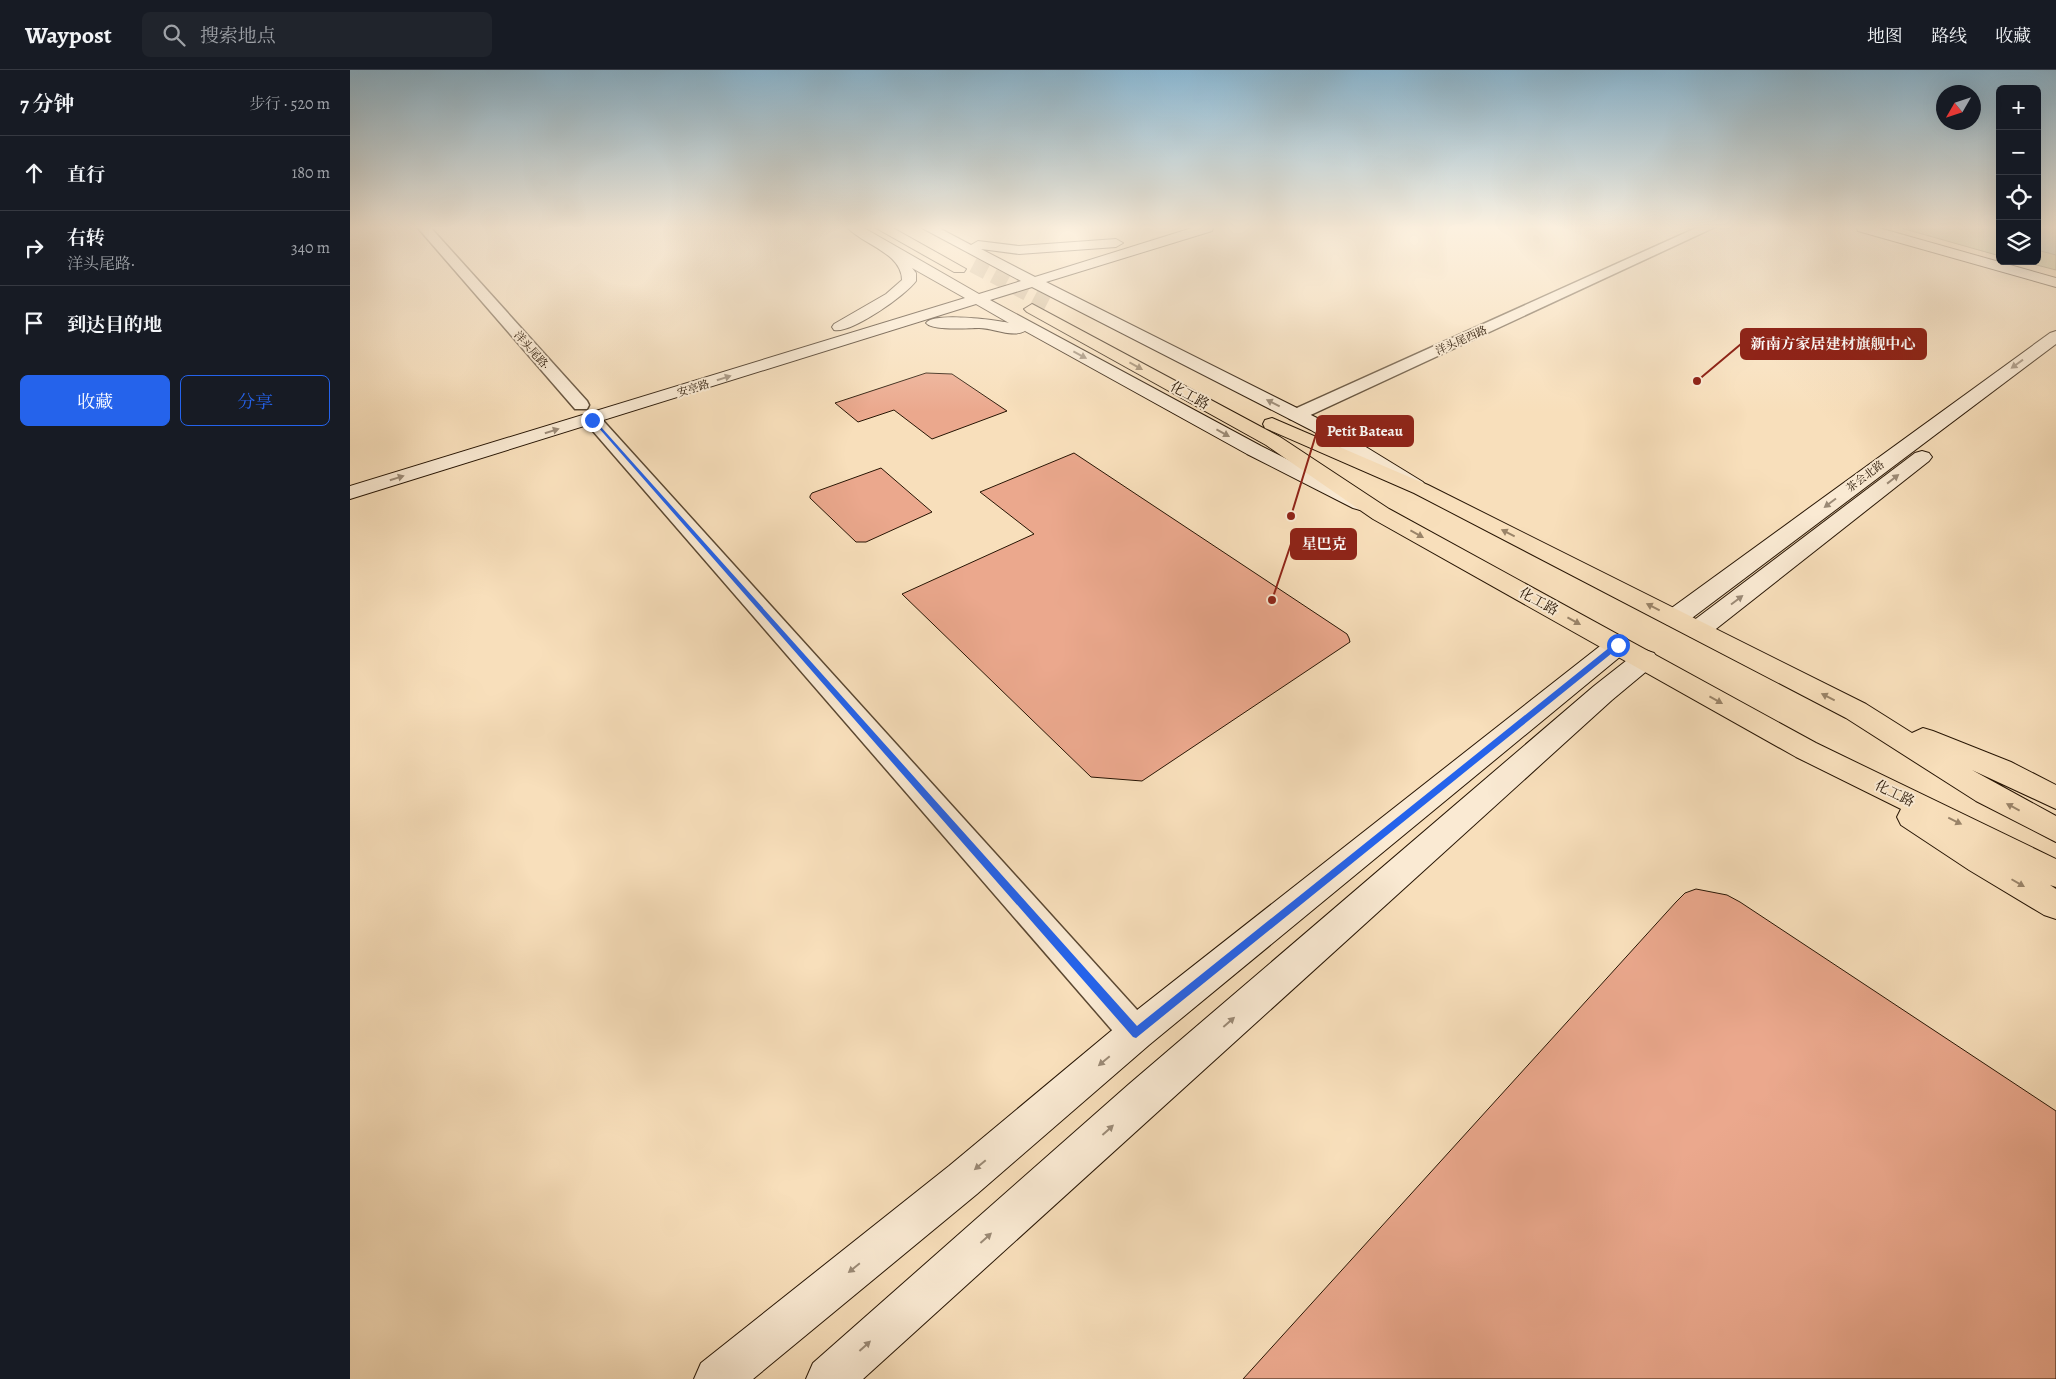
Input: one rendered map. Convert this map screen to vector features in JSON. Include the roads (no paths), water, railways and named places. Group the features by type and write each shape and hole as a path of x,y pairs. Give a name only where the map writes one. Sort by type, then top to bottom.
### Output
{"highway":[{"name":"化工路","path":"2056,830 1986,793 1856,711 1421,489 1290,433 1040,307 1273,441 1381,514 1806,750 1994,840 2056,874"},
{"path":"1856,711 2001,770 2056,798"},
{"path":"1806,750 1980,861 2056,905"}],"main road":[{"path":"840,326 891,297 900,289"},
{"name":"安亭路","path":"350,493 840,326 964,289"},
{"name":"安亭路","path":"477,436 586,412 856,338 1013,289"},
{"path":"1050,289 1296,415 1421,489"},
{"path":"961,290 1254,450 1381,514"},
{"path":"1087,292 1090,299 1127,329"},
{"path":"856,338 906,326 956,322 985,323 1014,328 1051,339"},
{"name":"茶会北路","path":"1675,618 2056,336"},
{"name":"茶会北路","path":"1698,630 2056,356"},
{"path":"717,1379 963,1180 1136,1033 1631,652"},
{"path":"829,1379 1150,1092 1603,693 1631,652"}],"street":[{"name":"洋头尾路·","path":"478,289 1136,1033"},
{"name":"洋头尾西路","path":"1296,415 1573,289"}],"tunnel":[{"path":"1019,289 1047,304"}],"place":[{"name":"新南方家居建材旗舰中心","path":"1697,381"},
{"name":"Petit Bateau","path":"1291,516"},
{"name":"星巴克","path":"1272,600"}]}
